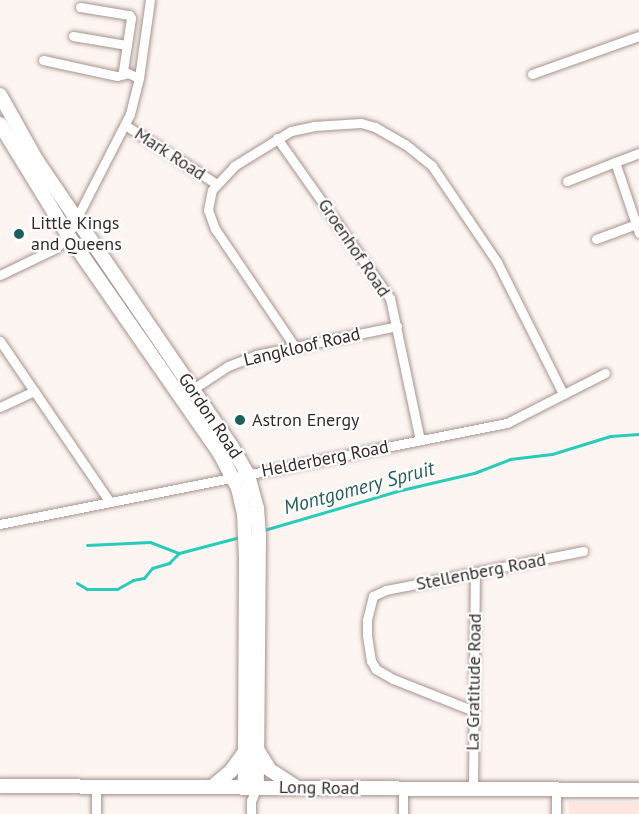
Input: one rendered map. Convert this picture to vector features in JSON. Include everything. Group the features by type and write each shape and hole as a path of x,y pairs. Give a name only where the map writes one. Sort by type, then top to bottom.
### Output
{"street":[{"path":"0,274 56,248 68,235 126,126 139,78 150,0"},
{"path":"80,7 129,15 125,74"},
{"path":"74,36 127,45"},
{"path":"532,74 639,36"},
{"path":"43,60 117,76 125,74 139,78"},
{"name":"Gordon Road","path":"0,95 37,161 256,500 259,531 251,749"},
{"path":"295,347 215,229 208,210 215,183 234,166 277,138 301,128 362,123 375,127 420,154 432,166 497,262 563,394"},
{"name":"Gordon Road","path":"0,124 68,235 187,394"},
{"name":"Mark Road","path":"126,126 215,183"},
{"name":"Groenhof Road","path":"277,138 390,298 420,440"},
{"path":"567,181 639,153"},
{"path":"596,238 638,227 615,162"},
{"name":"Langkloof Road","path":"187,394 240,361 397,326"},
{"path":"0,341 110,502"},
{"name":"Helderberg Road","path":"0,525 507,423 605,373"},
{"path":"0,407 34,391"},
{"name":"Gordon Road","path":"241,476 245,535 251,786"},
{"name":"Stellenberg Road","path":"474,711 393,679 376,669 369,650 367,620 374,596 379,592 583,551"},
{"name":"La Gratitude Road","path":"472,790 475,574"},
{"path":"212,787 251,749 270,770 300,788"},
{"name":"Long Road","path":"0,786 639,790"},
{"path":"251,786 251,814"},
{"path":"96,787 96,814"},
{"path":"403,789 403,814"},
{"path":"556,790 556,814"}],"shaded area":[{"path":"569,802 639,802 639,814 569,814"}],"waterway":[{"name":"Montgomery Spruit","path":"264,530 397,491 474,473 510,459 552,454 610,436 639,434"},
{"name":"Montgomery Spruit","path":"87,545 150,542 179,553 240,537"},
{"path":"77,583 87,589 117,589 133,580 144,578 152,568 169,563 178,554"}],"place":[{"name":"Little Kings and Queens","path":"19,234"},
{"name":"Astron Energy","path":"240,420"}]}
